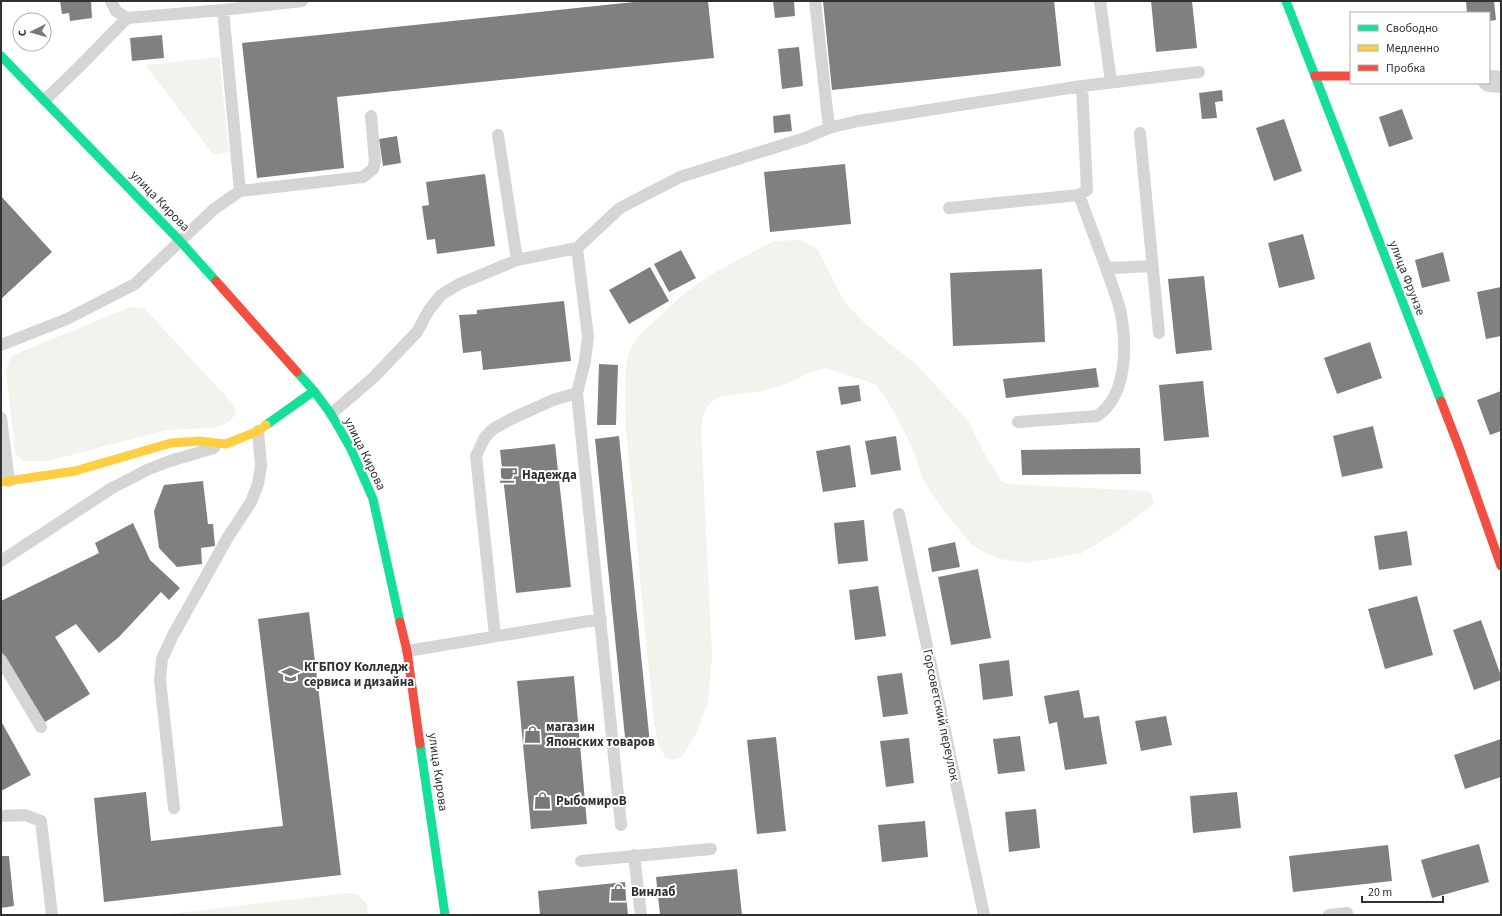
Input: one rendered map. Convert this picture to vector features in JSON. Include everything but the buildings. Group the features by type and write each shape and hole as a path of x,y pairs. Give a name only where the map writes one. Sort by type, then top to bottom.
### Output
{"main road":[{"name":"улица Фрунзе","path":"1286,1 1457,443 1501,566"},
{"name":"улица Кирова","path":"1,56 180,240 314,391 332,414 351,448 373,499 407,651 445,915"},
{"path":"1315,76 1350,76"},
{"path":"5,482 75,471 171,443 200,441 226,444 258,431 314,391"}],"street":[{"path":"1490,81 1501,82"}],"lane":[{"path":"111,1 116,11 126,18 223,10 240,4 302,1"},
{"path":"815,1 829,128"},
{"path":"1100,1 1111,82"},
{"path":"223,10 240,191"},
{"path":"45,100 126,18"},
{"path":"332,414 373,378 417,332 429,310 441,295 459,284 517,260 577,248 620,208 680,177 805,138 829,128 858,121 1082,86 1199,72"},
{"path":"949,208 1080,195 1088,190 1082,86"},
{"path":"1,345 67,319 135,284 214,209 240,191 363,177 373,169 375,161 371,116"},
{"path":"1140,133 1159,333"},
{"path":"498,135 517,260"},
{"path":"1018,422 1097,416 1104,411 1120,387 1124,348 1121,314 1080,195"},
{"path":"577,248 588,337 585,362 577,393 621,825"},
{"path":"1105,265 1112,268 1152,266"},
{"path":"495,636 476,456 485,437 493,429 510,419 553,400 577,393"},
{"path":"1,418 5,482"},
{"path":"174,808 160,680 162,659 172,637 228,537 251,502 258,484 261,466 258,431"},
{"path":"1,562 112,488 149,469 226,444"},
{"name":"Горсоветский переулок","path":"899,514 984,915"},
{"path":"407,651 601,619"},
{"path":"1,660 40,727"},
{"path":"1,816 24,815 41,821 52,915"},
{"path":"581,861 711,849"},
{"path":"634,855 641,915"},
{"path":"1329,915 1347,913"}],"shaded area":[{"path":"219,57 229,152 214,155 145,65"},
{"path":"801,240 818,250 843,300 866,325 916,364 969,422 983,451 1002,482 1007,484 1148,491 1152,496 1154,504 1122,528 1082,553 1026,563 1001,559 984,552 970,543 945,512 924,482 914,452 902,427 888,402 875,384 826,368 807,374 786,384 761,391 719,397 710,403 704,412 701,427 712,656 708,701 696,734 682,757 675,760 666,758 657,742 645,631 625,417 625,373 628,354 637,337 686,292 712,274 774,241"},
{"path":"131,307 144,308 233,404 236,414 231,420 223,425 212,428 167,430 48,461 23,461 15,454 6,370 11,356"},
{"path":"346,893 357,894 367,904 368,915 160,915"}],"traffic: fast":[{"path":"1286,1 1441,401"},
{"path":"1,56 180,241 216,281"},
{"path":"297,372 314,391 331,414 351,449 373,499 400,622"},
{"path":"266,425 314,391"},
{"path":"420,744 445,915"}],"traffic: slow":[{"path":"1,482 75,471 171,443 199,441 226,444 258,431 266,425"}],"traffic: jam":[{"path":"1315,76 1350,76"},
{"path":"216,281 297,372"},
{"path":"1441,401 1501,566"},
{"path":"400,622 407,651 420,744"}],"place":[{"name":"Надежда","path":"509,475"},
{"name":"КГБПОУ Колледж сервиса и дизайна","path":"291,674"},
{"name":"магазин Японских товаров","path":"533,734"},
{"name":"РыбомироВ","path":"543,801"},
{"name":"Винлаб","path":"618,892"}]}
